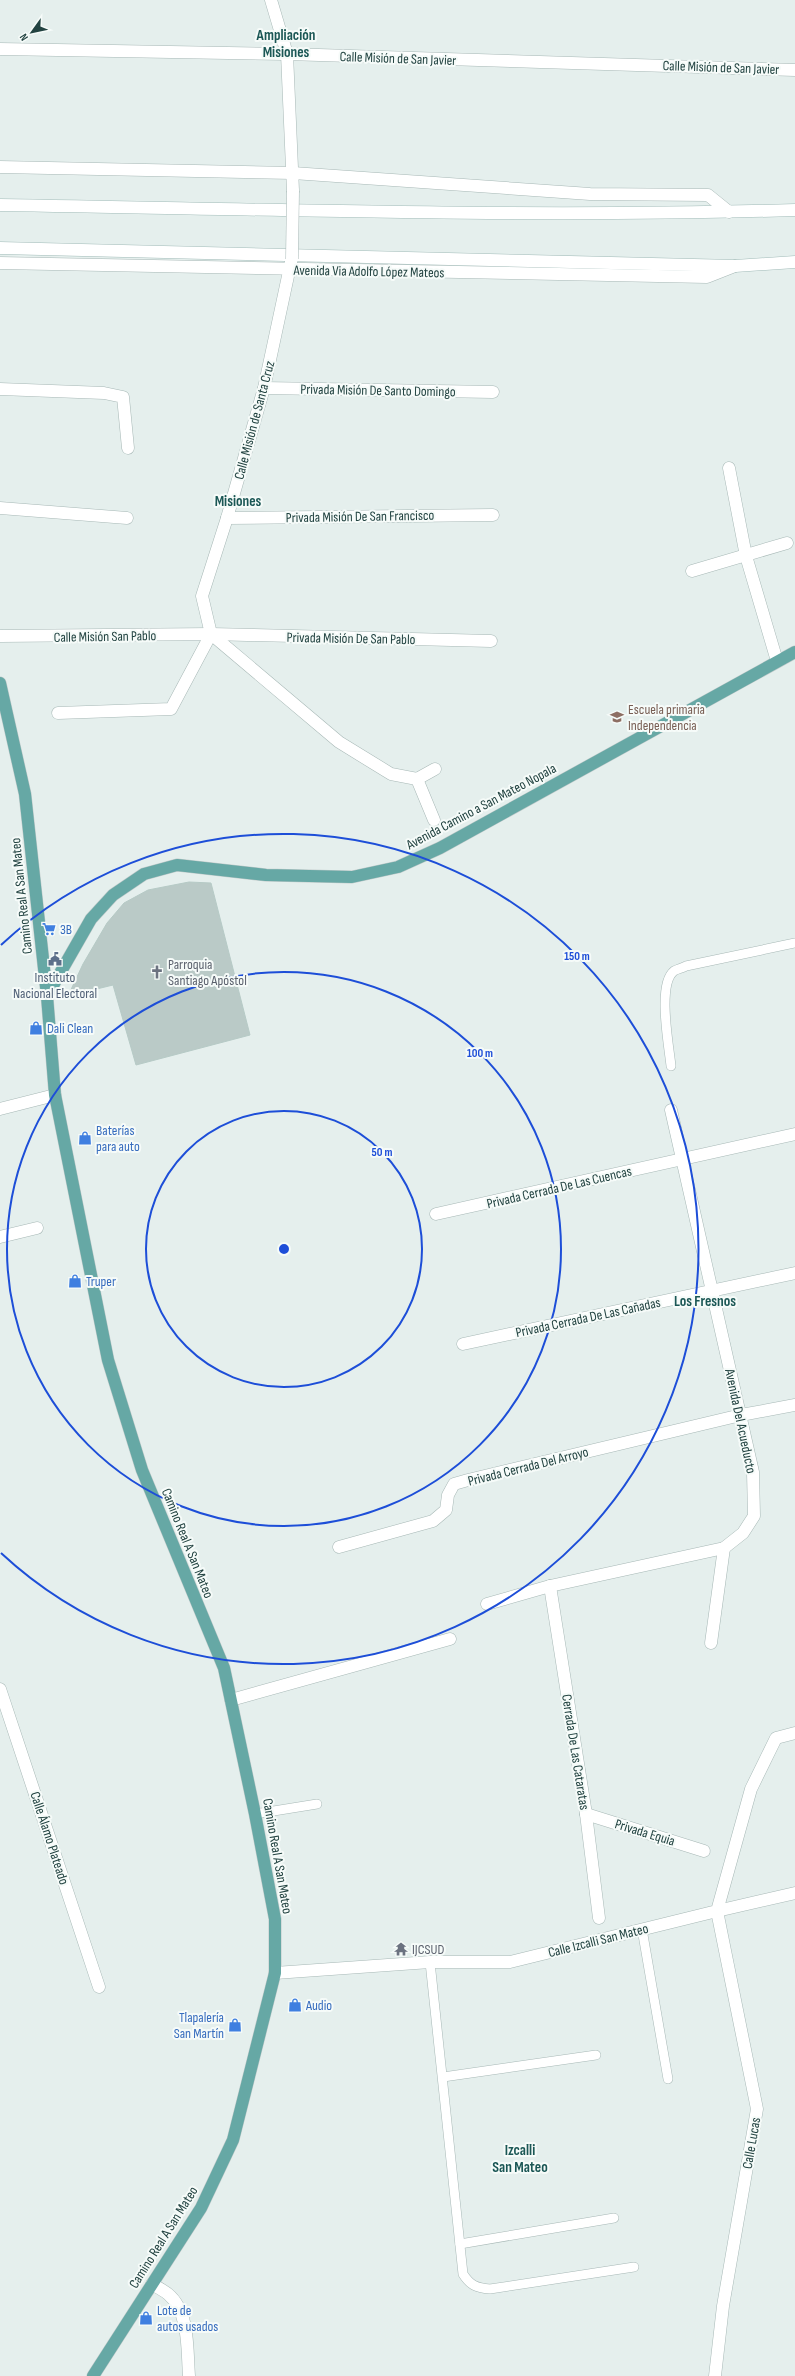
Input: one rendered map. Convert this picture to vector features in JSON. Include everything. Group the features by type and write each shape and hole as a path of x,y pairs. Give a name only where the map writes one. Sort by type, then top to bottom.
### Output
{"main road":[{"name":"Avenida Camino a San Mateo Nopala","path":"47,996 91,919 113,895 144,874 177,865 266,875 352,877 398,867 440,848 795,652"},
{"name":"Camino Real A San Mateo","path":"0,683 25,794 47,996 55,1094 108,1360 142,1470 224,1668 255,1814 275,1919 275,1973 233,2140 202,2208 93,2376"}],"street":[{"name":"Calle Misión de Santa Cruz","path":"211,634 202,596 227,518 264,388 291,264 293,174 287,54 271,0"},
{"name":"Calle Misión de San Javier","path":"0,49 287,54 795,70"},
{"path":"0,167 293,174 590,194 708,195 729,212"},
{"path":"0,205 446,211 729,212 795,210"},
{"name":"Avenida Via Adolfo López Mateos","path":"0,248 735,266 795,262"},
{"name":"Avenida Via Adolfo López Mateos","path":"0,263 291,264 707,277 735,266"},
{"name":"Privada Misión De Santo Domingo","path":"264,388 493,392"},
{"path":"0,389 104,393 123,397 128,448"},
{"path":"729,468 746,556 777,661"},
{"path":"0,508 127,518"},
{"name":"Privada Misión De San Francisco","path":"227,518 493,515"},
{"path":"692,571 787,543"},
{"path":"58,713 171,708 211,634 339,742 391,774 417,779 435,769"},
{"name":"Calle Misión San Pablo","path":"0,636 211,634"},
{"name":"Privada Misión De San Pablo","path":"211,634 491,641"},
{"path":"417,779 434,820"},
{"path":"0,1109 55,1094"},
{"name":"Avenida Del Acueducto","path":"487,1604 550,1586 724,1548 742,1533 754,1516 753,1472 713,1289 671,1110"},
{"name":"Privada Cerrada De Las Cuencas","path":"436,1214 795,1134"},
{"path":"0,1237 37,1228"},
{"name":"Privada Cerrada De Las Cañadas","path":"463,1344 713,1289 795,1273"},
{"path":"740,1415 795,1405"},
{"name":"Privada Cerrada Del Arroyo","path":"339,1547 433,1521 446,1510 448,1495 454,1484 740,1415"},
{"path":"711,1643 724,1548"},
{"name":"Cerrada De Las Cataratas","path":"550,1586 586,1814 599,1918"},
{"path":"231,1700 450,1639"},
{"name":"Calle Álamo Plateado","path":"0,1689 99,1987"},
{"path":"717,1911 751,1790 776,1738 795,1733"},
{"name":"Privada Equia","path":"586,1814 704,1851"},
{"name":"Calle Izcalli San Mateo","path":"275,1973 430,1962 510,1962 795,1893"},
{"name":"Calle Lucas","path":"715,2376 723,2306 757,2109 717,1911"},
{"path":"152,2284 168,2294 178,2307 184,2320 189,2376"}],"lane":[{"path":"670,1066 665,996 667,982 674,971 686,966 795,943"},
{"path":"255,1814 317,1804"},
{"path":"642,1929 668,2079"},
{"path":"430,1962 463,2274 468,2282 478,2288 490,2289 634,2267"},
{"path":"443,2077 596,2055"},
{"path":"460,2244 614,2218"}],"building":[{"name":"Parroquia Santiago Apóstol","path":"189,882 211,883 250,1035 136,1065 113,985 68,996 83,964 107,923 124,903 148,890"}],"place":[{"name":"Escuela primaria Independencia","path":"617,717"},
{"name":"3B","path":"49,929"},
{"name":"Instituto Nacional Electoral","path":"55,959"},
{"name":"Parroquia Santiago Apóstol","path":"157,972"},
{"name":"Dali Clean","path":"36,1028"},
{"name":"Baterías para auto","path":"85,1138"},
{"name":"Truper","path":"75,1281"},
{"name":"IJCSUD","path":"401,1949"},
{"name":"Audio","path":"295,2005"},
{"name":"Tlapalería San Martín","path":"235,2025"},
{"name":"Lote de autos usados","path":"146,2318"}],"district":[{"name":"Ampliación Misiones","path":"286,44"},
{"name":"Misiones","path":"238,501"},
{"name":"Los Fresnos","path":"705,1301"},
{"name":"Izcalli San Mateo","path":"520,2158"}]}
